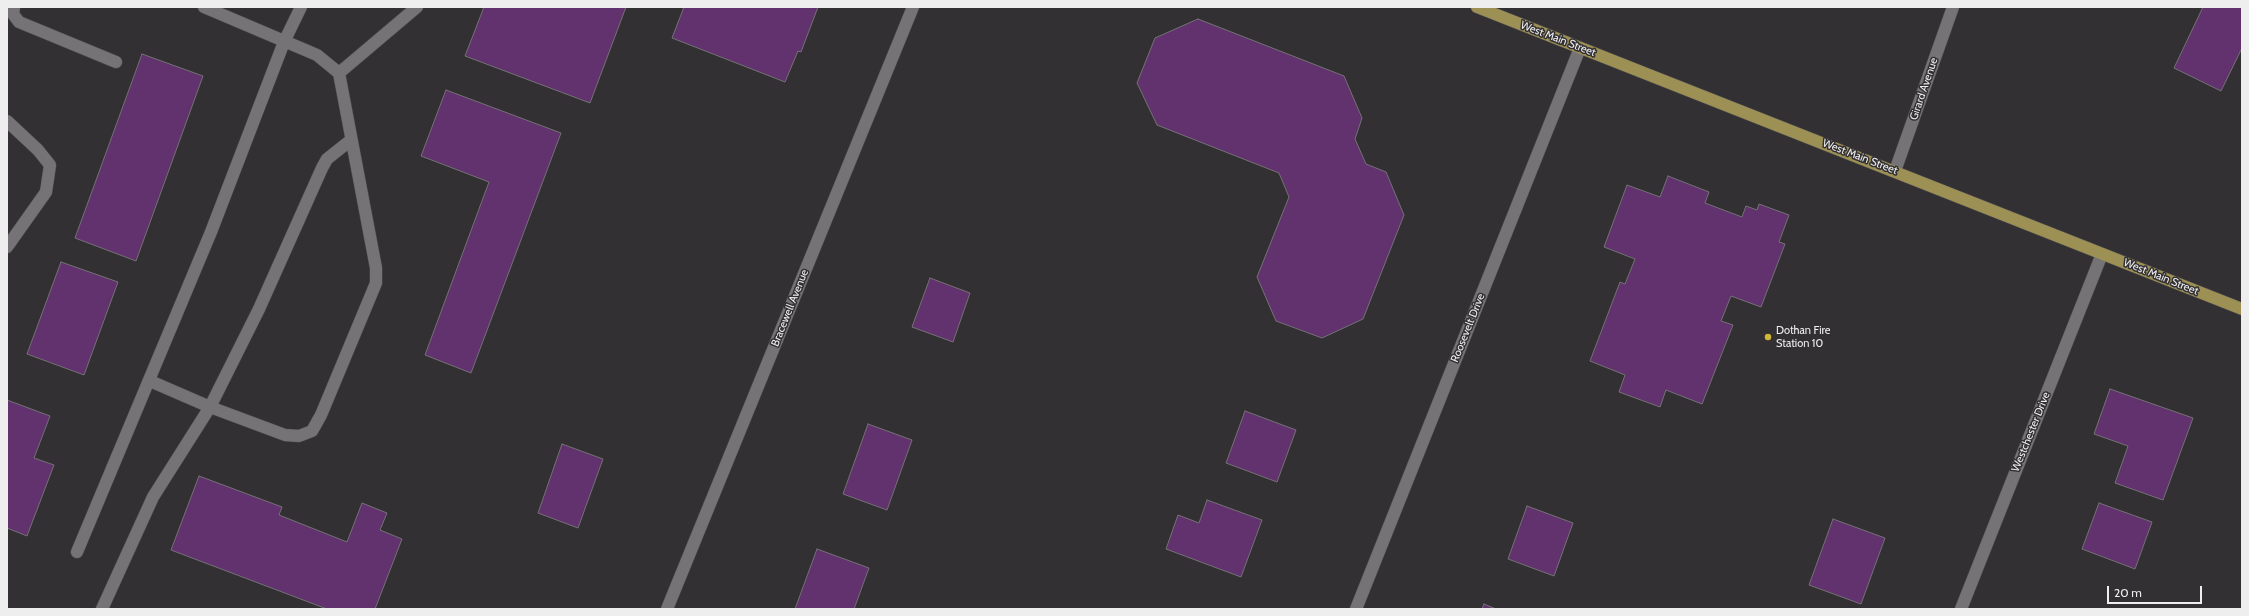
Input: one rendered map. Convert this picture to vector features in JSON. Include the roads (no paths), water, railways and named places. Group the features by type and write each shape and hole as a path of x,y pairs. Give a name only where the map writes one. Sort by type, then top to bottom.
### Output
{"main road":[{"name":"West Main Street","path":"1477,7 2242,309"}],"street":[{"path":"14,7 13,14 19,22 116,62"},
{"path":"150,381 210,407 285,435 299,436 312,431 321,415 376,283 376,268 339,73 317,55 204,7"},
{"path":"77,552 150,381 211,232 284,42 301,7"},
{"path":"339,73 417,7"},
{"name":"Bracewell Avenue","path":"667,609 913,7"},
{"name":"Girard Avenue","path":"1895,171 1953,7"},
{"name":"Roosevelt Drive","path":"1356,609 1580,48"},
{"path":"7,121 50,164 46,192 7,247"},
{"path":"102,609 153,497 210,407 259,309 322,168 327,159 351,140"},
{"name":"Westchester Drive","path":"1960,609 2102,254"}],"place":[{"name":"Dothan Fire Station 10","path":"1768,337"}]}
